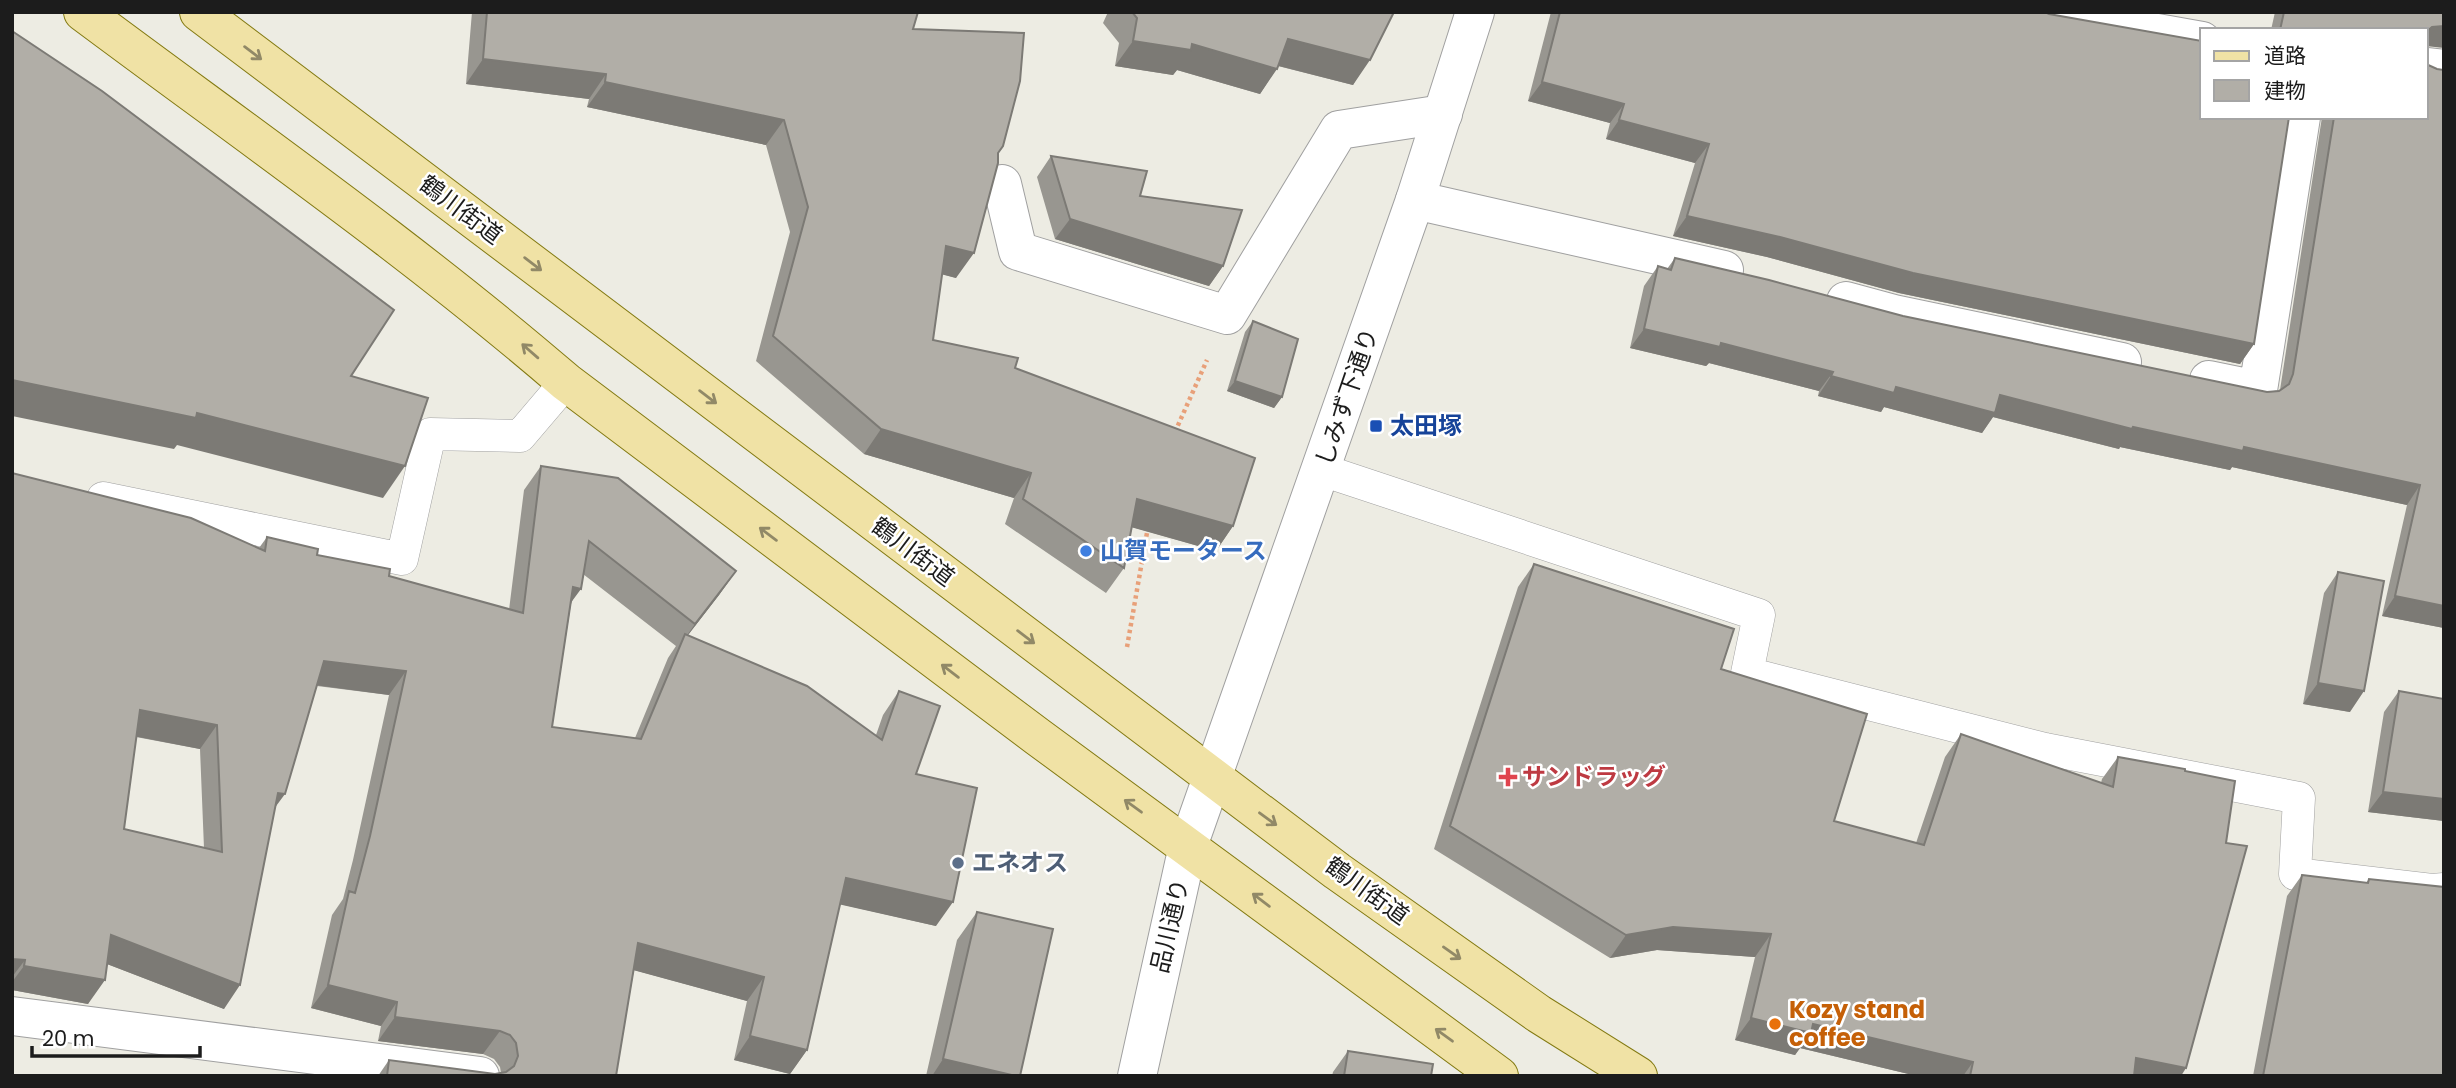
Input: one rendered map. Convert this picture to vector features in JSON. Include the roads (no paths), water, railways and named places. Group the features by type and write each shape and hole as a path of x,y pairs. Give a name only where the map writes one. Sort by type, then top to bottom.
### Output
{"main road":[{"path":"83,12 513,336 566,382 1038,737 1499,1076"},
{"name":"鶴川街道","path":"199,12 1213,779 1539,1014 1638,1076"}],"street":[{"name":"しみず下通り","path":"1213,779 1415,200 1475,12"},
{"path":"2039,12 2200,41"},
{"path":"1002,184 1018,251 1227,314 1339,130 1443,114"},
{"path":"1814,292 1895,314 2258,390 2301,119"},
{"path":"1415,200 1760,278"},
{"name":"品川通り","path":"1137,1076 1188,846 1213,779"},
{"path":"12,1016 480,1076"}],"lane":[{"path":"79,493 402,559 430,434 520,436 566,382"},
{"path":"1322,470 1759,615 1746,673 2045,749 2299,798 2295,874 2432,890 2444,889"}],"place":[{"name":"太田塚","path":"1376,426"},
{"name":"山賀モータース","path":"1086,551"},
{"name":"サンドラッグ","path":"1508,777"},
{"name":"エネオス","path":"958,863"},
{"name":"Kozy stand coffee","path":"1775,1024"}]}
